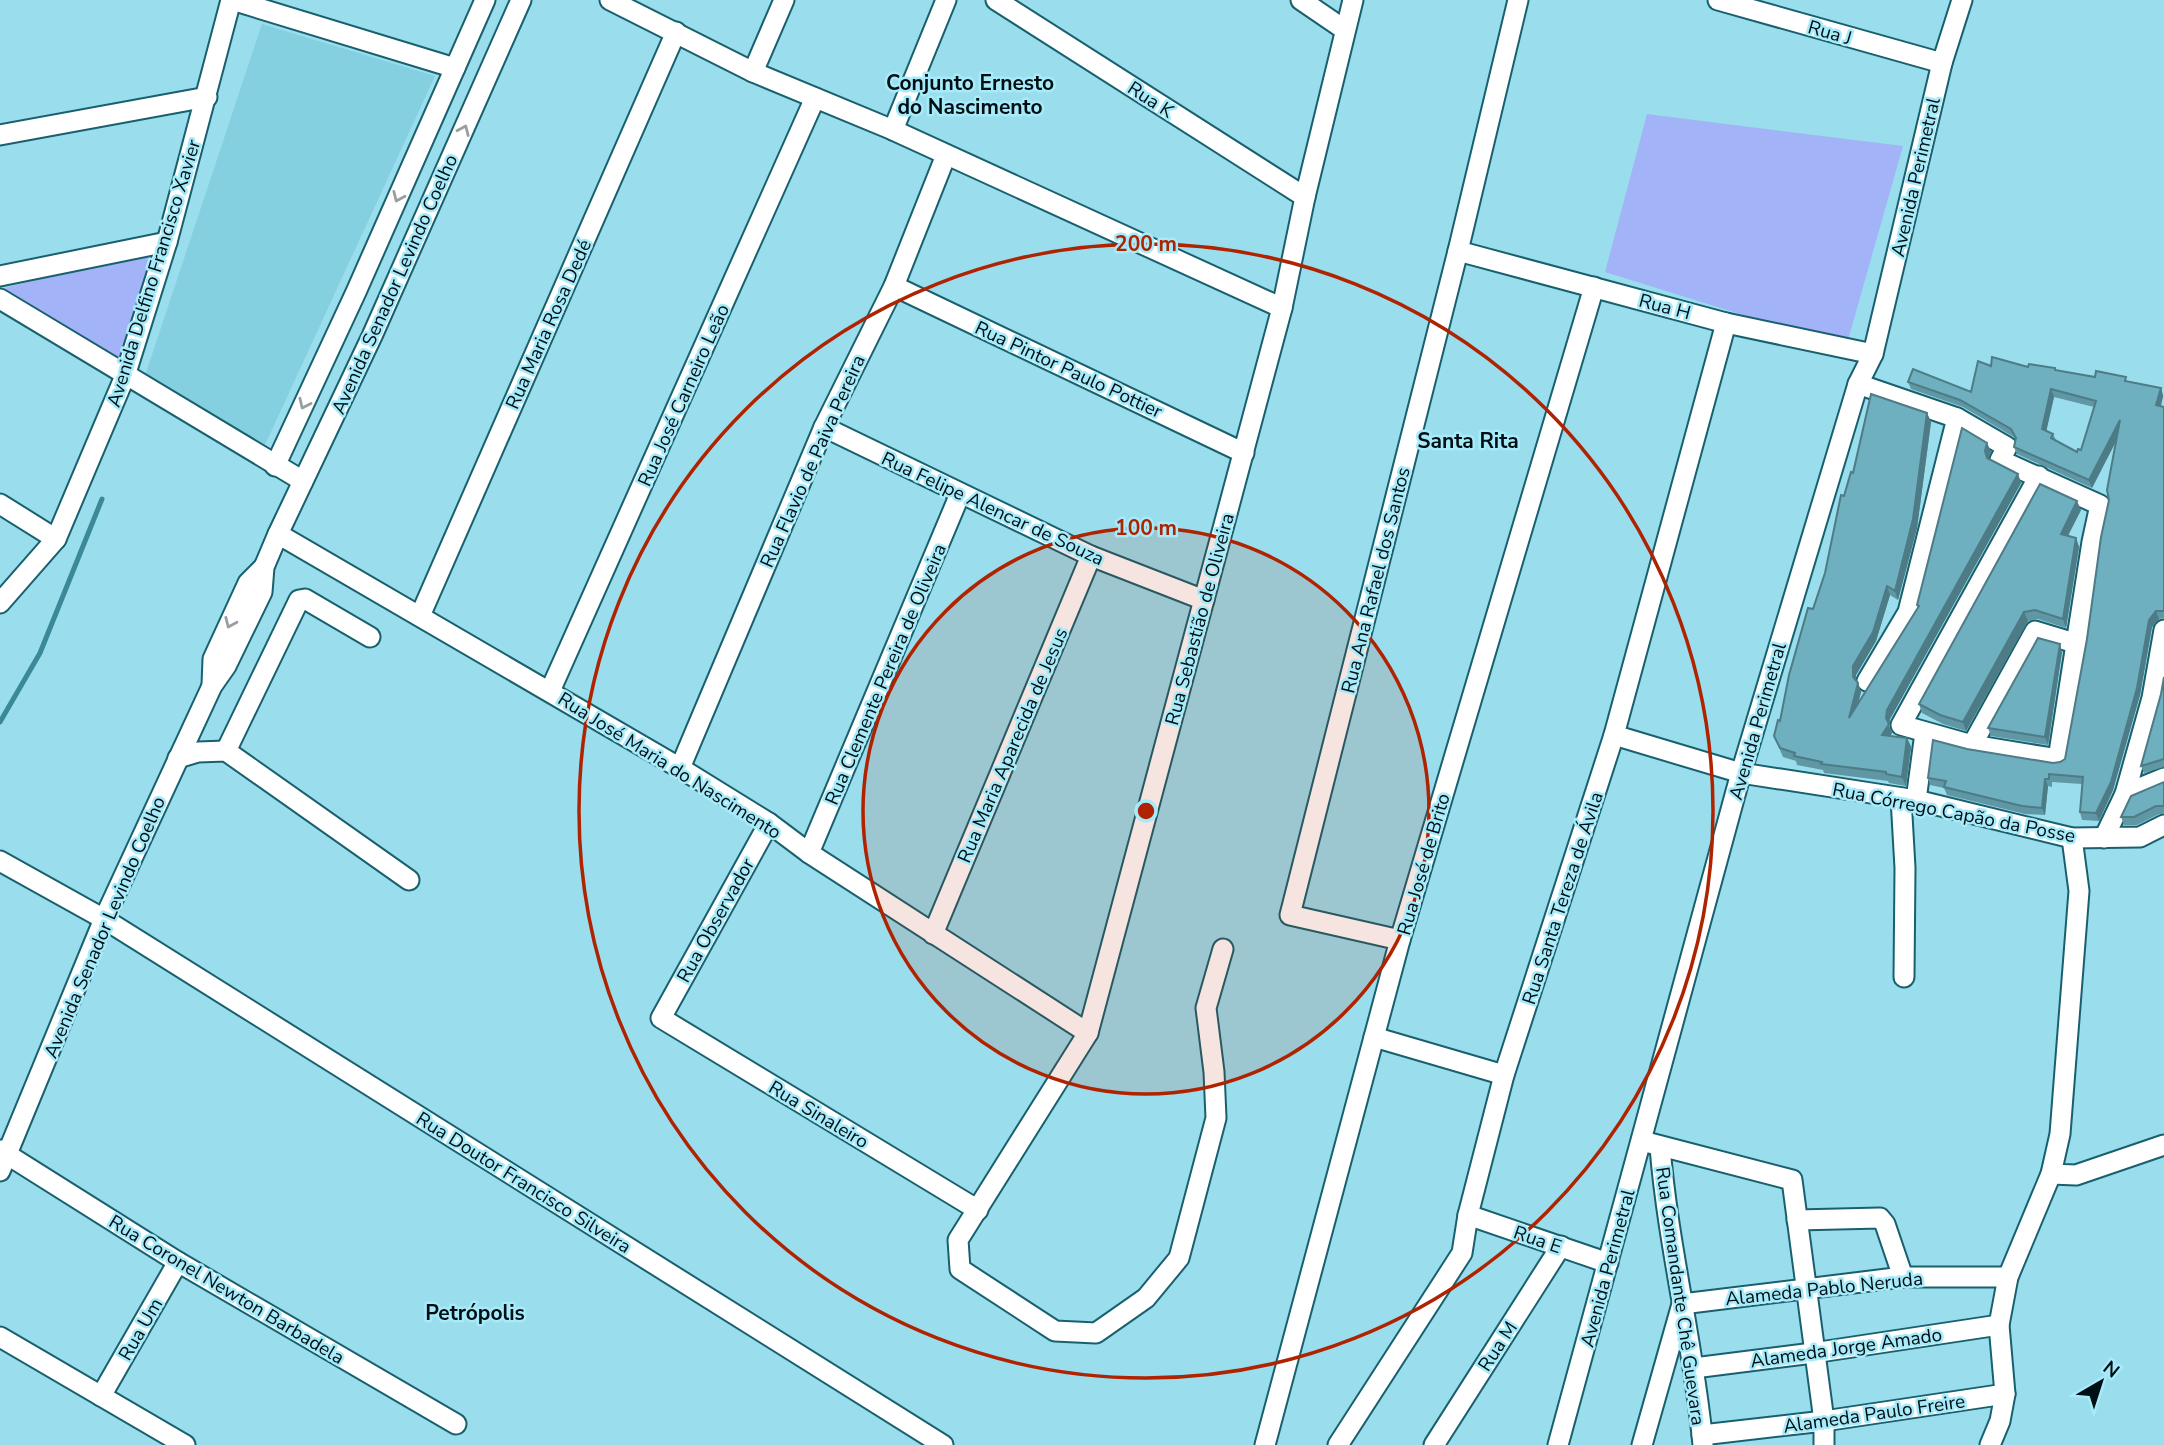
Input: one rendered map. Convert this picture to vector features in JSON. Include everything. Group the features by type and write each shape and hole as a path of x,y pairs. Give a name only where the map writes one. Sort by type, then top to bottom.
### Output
{"street":[{"path":"231,0 455,68"},
{"name":"Avenida Delfino Francisco Xavier","path":"0,603 56,538 125,376 167,242 231,0"},
{"name":"Avenida Senador Levindo Coelho","path":"275,466 356,292 485,0"},
{"name":"Avenida Senador Levindo Coelho","path":"2,1159 104,919 212,686 226,666 262,592 264,567 278,534 372,336 521,0"},
{"path":"610,0 753,72 893,130 1282,308"},
{"path":"753,72 784,0"},
{"path":"893,130 946,0"},
{"name":"Rua K","path":"996,0 1305,197"},
{"path":"1301,0 1345,30"},
{"name":"Rua Sebastião de Oliveira","path":"1223,949 1206,1008 1214,1072 1216,1118 1179,1258 1146,1298 1096,1333 1055,1331 961,1269 958,1240 1088,1033 1282,308 1305,197 1353,0"},
{"name":"Rua Ana Rafael dos Santos","path":"1400,940 1290,915 1458,251 1518,0"},
{"name":"Rua J","path":"1718,0 1942,63"},
{"name":"Avenida Perimetral","path":"1558,1445 1608,1263 1651,1144 1741,773 1858,384 1873,354 1942,63 1962,0"},
{"name":"Rua Maria Rosa Dedé","path":"420,616 676,32"},
{"path":"0,135 207,97"},
{"name":"Rua José Carneiro Leão","path":"551,691 815,98"},
{"name":"Rua Flavio de Paiva Pereira","path":"680,768 824,427 894,286 946,155"},
{"path":"0,276 167,242"},
{"name":"Rua H","path":"1458,251 1726,323 1873,354"},
{"name":"Rua Pintor Paulo Pottier","path":"894,286 1244,453"},
{"name":"Rua José de Brito","path":"1265,1445 1400,940 1594,287"},
{"path":"0,299 303,481"},
{"name":"Rua Santa Tereza de Ávila","path":"1338,1445 1462,1253 1468,1215 1504,1075 1614,735 1726,323"},
{"path":"1858,384 1957,418 2007,447 2000,460 2039,476 2100,505 2059,759 1972,745 1901,725 2039,476"},
{"path":"1867,681 1908,612 1957,418"},
{"name":"Rua Felipe Alencar de Souza","path":"824,427 1091,556 1203,600"},
{"name":"Rua Clemente Pereira de Oliveira","path":"809,853 960,494"},
{"path":"0,504 56,538"},
{"name":"Rua José Maria do Nascimento","path":"278,534 551,691 769,822 809,853 1088,1033"},
{"name":"Rua Maria Aparecida de Jesus","path":"933,934 1091,556"},
{"path":"226,751 299,600 305,599 370,638"},
{"path":"2104,838 2125,793 2152,698 2164,630"},
{"path":"1972,745 2035,631 2078,644"},
{"path":"1904,977 1909,799 1925,733"},
{"name":"Rua Córrego Capão da Posse","path":"1614,735 1741,773 1909,799 2072,838 2140,837 2164,825"},
{"path":"178,758 198,752 226,751 409,880"},
{"path":"2125,793 2164,778"},
{"name":"Rua Observador","path":"661,1018 769,822"},
{"path":"1990,1445 2000,1421 2005,1394 1999,1325 2008,1277 2051,1174 2060,1133 2079,891 2072,838"},
{"name":"Rua Doutor Francisco Silveira","path":"2,862 104,919 943,1445"},
{"name":"Rua Sinaleiro","path":"661,1018 978,1210"},
{"path":"1374,1037 1504,1075"},
{"path":"1651,1144 1792,1180 1824,1421 1824,1445"},
{"name":"Rua Comandante Chê Guevara","path":"1651,1144 1682,1304 1702,1440"},
{"path":"2051,1174 2076,1175 2164,1145"},
{"name":"Rua Coronel Newton Barbadela","path":"2,1159 456,1424"},
{"name":"Rua E","path":"1468,1215 1608,1263"},
{"path":"1797,1220 1880,1219 1885,1224 1903,1277"},
{"name":"Rua M","path":"1434,1445 1561,1246"},
{"name":"Rua Um","path":"102,1396 178,1262"},
{"name":"Alameda Pablo Neruda","path":"1682,1304 1903,1277 2008,1277"},
{"path":"1642,1445 1682,1304"},
{"name":"Alameda Jorge Amado","path":"1693,1368 1999,1325"},
{"path":"0,1337 185,1445"},
{"name":"Alameda Paulo Freire","path":"1702,1440 2005,1394"}],"shaded area":[{"path":"262,24 435,76 264,447 145,376"},
{"path":"1647,114 1903,146 1846,347 1605,272"},
{"path":"159,250 125,363 0,292 0,289"}],"building":[{"path":"1992,357 2028,367 2029,364 2095,377 2096,371 2126,377 2125,381 2161,388 2156,405 2164,407 2164,611 2156,611 2149,620 2137,688 2111,782 2096,813 2080,812 2083,777 2049,774 2049,779 2045,779 2042,808 2022,806 1944,787 1946,781 1928,778 1933,740 1967,749 2053,763 2065,759 2109,500 2107,490 2120,420 2089,480 2014,447 2016,438 2011,429 1960,400 1908,382 1913,369 1971,392 1978,361 1991,366","holes":["2051,389 2096,401 2081,450 2078,449 2077,452 2051,438 2053,434 2042,429"]},
{"path":"1871,394 1927,413 1913,519 1895,591 1887,586 1873,632 1853,666 1853,677 1858,683 1849,718 1919,606 1917,605 1962,428 1987,443 1987,458 2018,474 1887,710 1886,718 1889,724 1882,735 1907,738 1902,777 1886,772 1821,764 1822,762 1794,756 1795,753 1780,748 1774,736 1808,608 1813,609 1825,573 1841,495 1844,496 1851,472 1853,473"},
{"path":"2040,484 2077,501 2061,534 2076,538 2063,619 2035,610 2024,612 1963,722 1940,715 1919,704"},
{"path":"2038,638 2060,644 2045,737 1988,728"},
{"path":"2164,677 2164,759 2141,766 2161,694"},
{"path":"2164,782 2164,806 2156,806 2134,817 2121,817 2131,796"}],"waterway":[{"path":"0,722 40,653 102,499"}],"district":[{"name":"Conjunto Ernesto do Nascimento","path":"970,95"},
{"name":"Santa Rita","path":"1468,441"},
{"name":"Petrópolis","path":"475,1313"}]}
